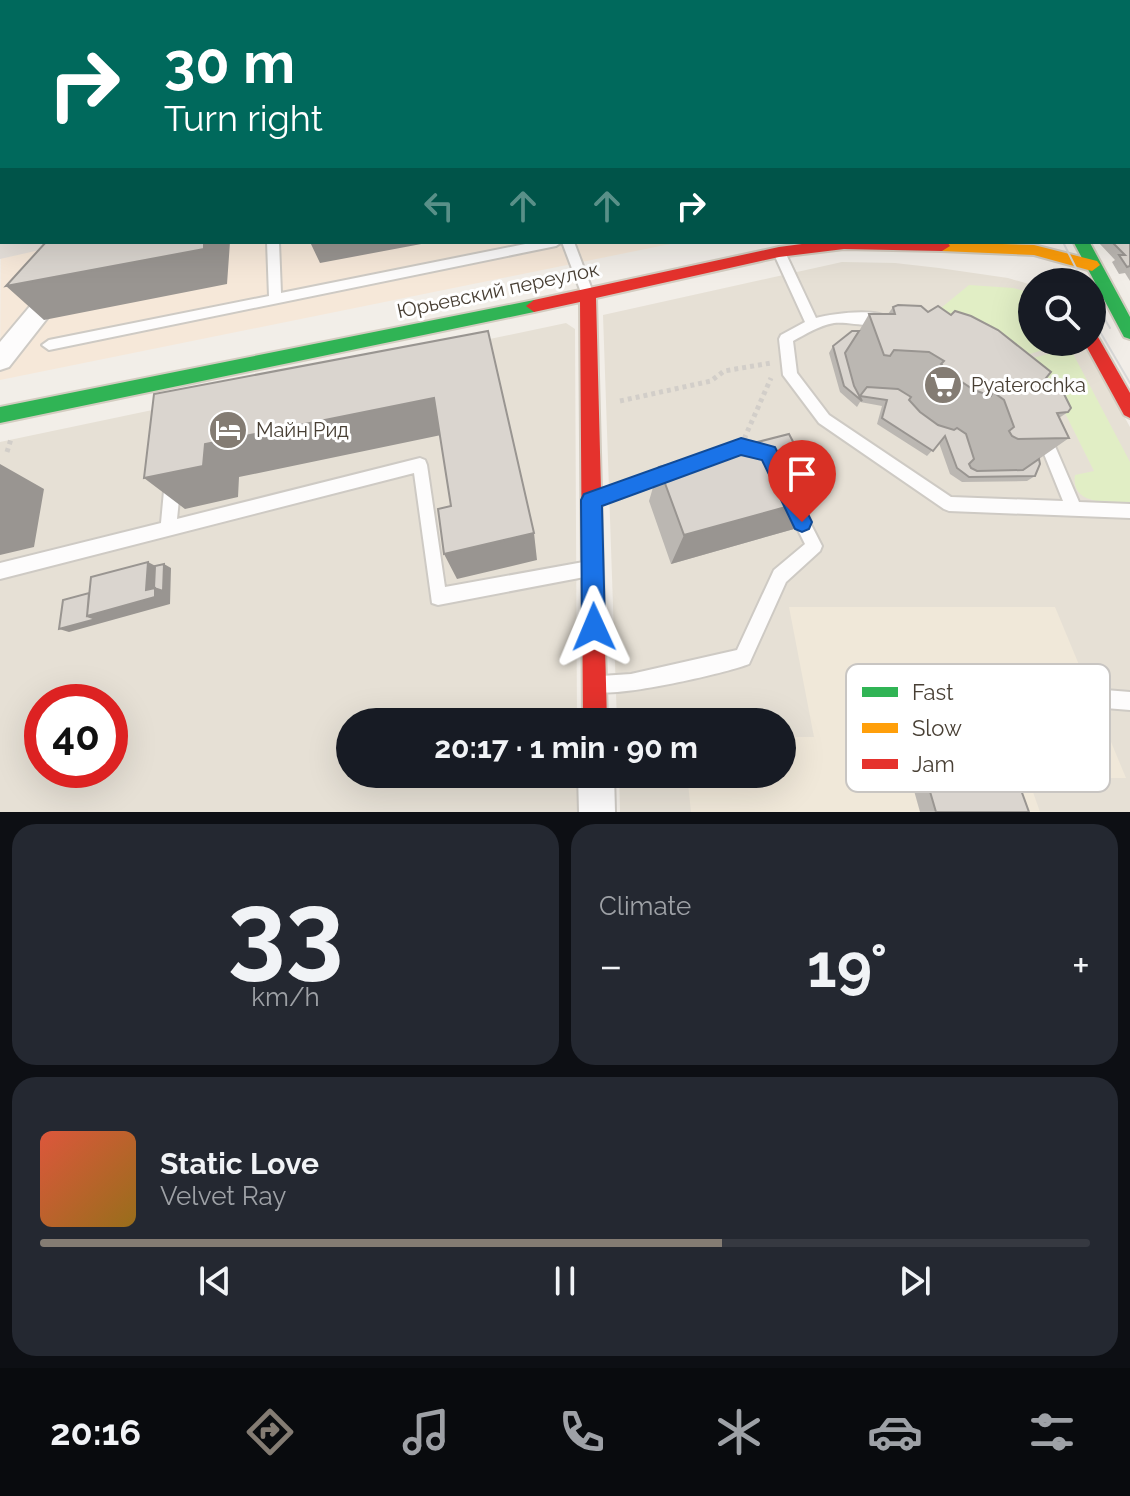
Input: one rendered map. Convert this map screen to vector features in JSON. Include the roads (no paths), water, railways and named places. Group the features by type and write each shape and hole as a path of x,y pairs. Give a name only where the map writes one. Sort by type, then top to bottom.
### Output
{"street":[{"path":"0,360 94,244"},
{"name":"Юрьевский переулок","path":"0,415 192,382 779,252 844,244 1033,246 1061,250 1092,265"},
{"path":"1083,244 1130,332"},
{"path":"1033,246 1044,268"},
{"path":"588,295 595,708"},
{"path":"1100,356 1130,410"},
{"path":"596,788 597,812"}],"lane":[{"path":"273,244 275,299"},
{"path":"49,345 546,244"},
{"path":"569,244 588,295"},
{"path":"779,252 812,324"},
{"path":"1110,296 1130,295"},
{"path":"895,319 835,318 812,324 786,339 790,375 824,419 949,504 1130,511"},
{"path":"1039,425 1073,507"},
{"path":"168,527 175,464"},
{"path":"0,571 420,465 438,597 593,569"},
{"path":"591,500 682,469"},
{"path":"595,685 631,683 743,658 780,576 814,546 788,492"},
{"path":"1110,699 1130,701"}],"tram line":[{"path":"1064,244 1076,268"},
{"path":"1106,321 1110,328"},
{"path":"1106,342 1130,383"}],"place":[{"name":"Pyaterochka","path":"943,385"},
{"name":"Майн Рид","path":"228,430"}]}
